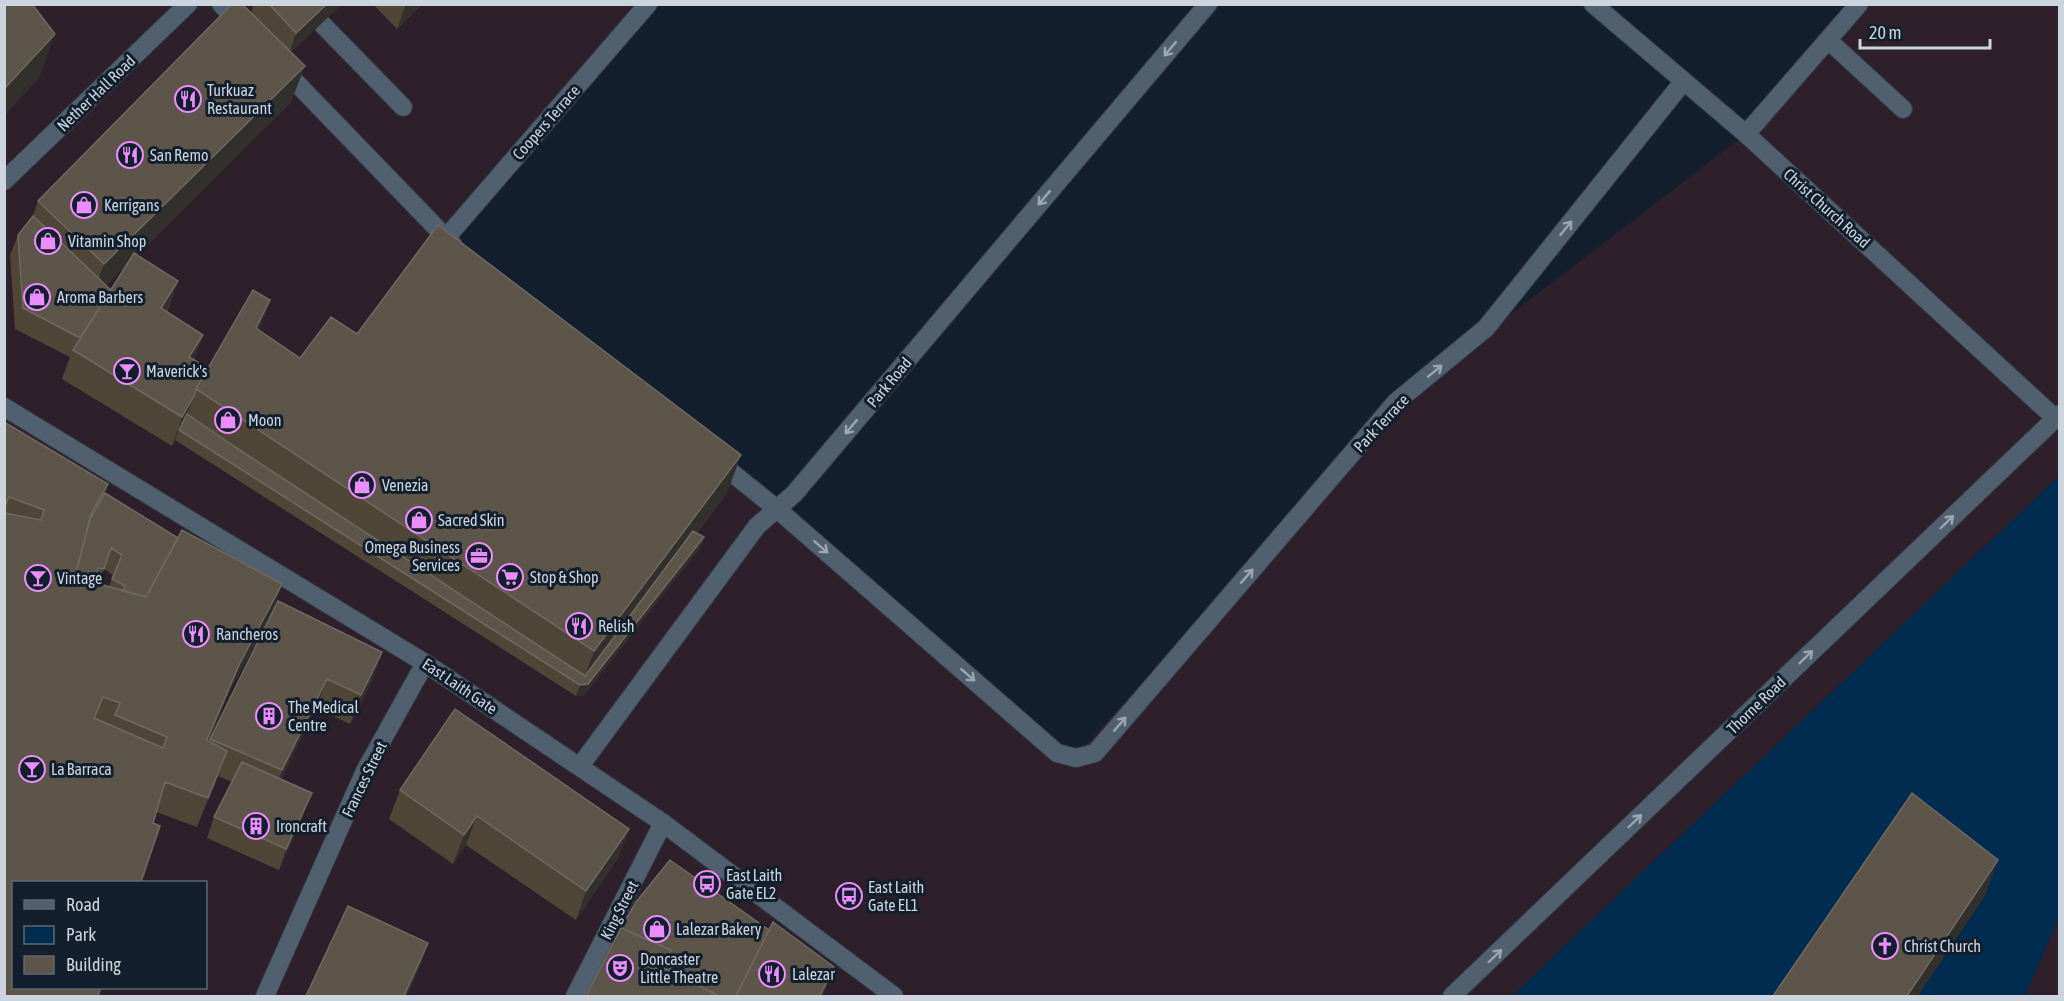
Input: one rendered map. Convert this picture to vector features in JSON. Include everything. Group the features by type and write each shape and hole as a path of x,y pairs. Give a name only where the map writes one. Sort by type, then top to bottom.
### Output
{"street":[{"name":"Nether Hall Road","path":"4,181 188,4"},
{"path":"221,4 254,39"},
{"name":"Coopers Terrace","path":"445,239 648,4"},
{"name":"Park Road","path":"580,766 757,526 794,494 1208,4"},
{"name":"Christ Church Road","path":"1593,4 1746,134 2057,416"},
{"path":"1746,134 1859,4"},
{"path":"324,25 403,107"},
{"path":"1828,40 1903,109"},
{"path":"271,57 445,239 462,253"},
{"name":"Park Terrace","path":"777,509 1057,753 1076,758 1095,753 1396,402 1486,328 1683,82"},
{"name":"East Laith Gate","path":"4,408 425,663 663,823 894,996"},
{"name":"Thorne Road","path":"1452,996 2057,416"},
{"path":"704,450 777,509"},
{"name":"Frances Street","path":"265,996 365,771 425,663"},
{"name":"King Street","path":"575,996 663,823"}],"shaded area":[{"path":"5,5 647,5 445,239 1075,757 1396,402 1746,134 1861,5 2059,5 2059,996 5,996"}],"green space":[{"path":"2059,476 2059,917 2025,996 1512,996"}],"building":[{"path":"4,4 32,4 55,34 4,89"},
{"path":"232,4 242,4 305,66 104,264 38,201"},
{"path":"269,4 327,4 296,33"},
{"path":"33,216 111,290 80,338 23,308 18,235"},
{"path":"438,225 741,455 594,651 196,389 253,290 270,300 256,328 300,358 331,317 357,334"},
{"name":"Maverick's","path":"134,253 178,281 161,308 203,335 189,357 208,368 182,417 73,350"},
{"path":"187,414 585,676 693,531 704,537 588,684 580,685 179,430"},
{"path":"4,422 108,484 91,514 75,577 146,597 182,530 282,584 239,665 207,740 227,751 208,798 165,782 153,823 160,826 141,881 12,881 12,989 100,989 98,996 4,996 4,513 41,520 44,510 9,497 4,508","holes":["103,697 120,703 115,715 167,737 163,748 94,718"]},
{"path":"105,493 178,538 146,597 123,591 125,586 112,579 122,555 111,548 104,569 98,568 95,583 75,577 90,519"},
{"name":"The Medical Centre","path":"278,601 382,652 361,695 327,679 282,770 210,739"},
{"path":"455,709 629,829 586,891 477,816 464,835 400,790"},
{"name":"Ironcraft","path":"242,762 312,793 286,849 214,817"},
{"name":"Christ Church","path":"1912,793 1998,860 1907,996 1773,996"},
{"path":"670,860 769,930 736,996 719,996 669,971 675,958 669,955 671,950 621,928 636,902"},
{"path":"348,906 428,943 404,996 306,996"},
{"path":"773,922 834,967 820,996 736,996"},
{"path":"621,928 671,950 663,968 719,996 586,996"}],"place":[{"name":"Turkuaz Restaurant","path":"188,99"},
{"name":"San Remo","path":"130,155"},
{"name":"Kerrigans","path":"84,205"},
{"name":"Vitamin Shop","path":"48,241"},
{"name":"Aroma Barbers","path":"37,297"},
{"name":"Maverick's","path":"127,371"},
{"name":"Moon","path":"228,420"},
{"name":"Venezia","path":"362,485"},
{"name":"Sacred Skin","path":"419,520"},
{"name":"Omega Business Services","path":"479,556"},
{"name":"Stop & Shop","path":"510,577"},
{"name":"Vintage","path":"38,578"},
{"name":"Relish","path":"579,626"},
{"name":"Rancheros","path":"196,634"},
{"name":"The Medical Centre","path":"269,716"},
{"name":"La Barraca","path":"32,769"},
{"name":"Ironcraft","path":"256,826"},
{"name":"East Laith Gate EL2","path":"707,884"},
{"name":"East Laith Gate EL1","path":"849,896"},
{"name":"Lalezar Bakery","path":"657,929"},
{"name":"Christ Church","path":"1885,946"},
{"name":"Doncaster Little Theatre","path":"620,968"},
{"name":"Lalezar","path":"772,974"}]}
